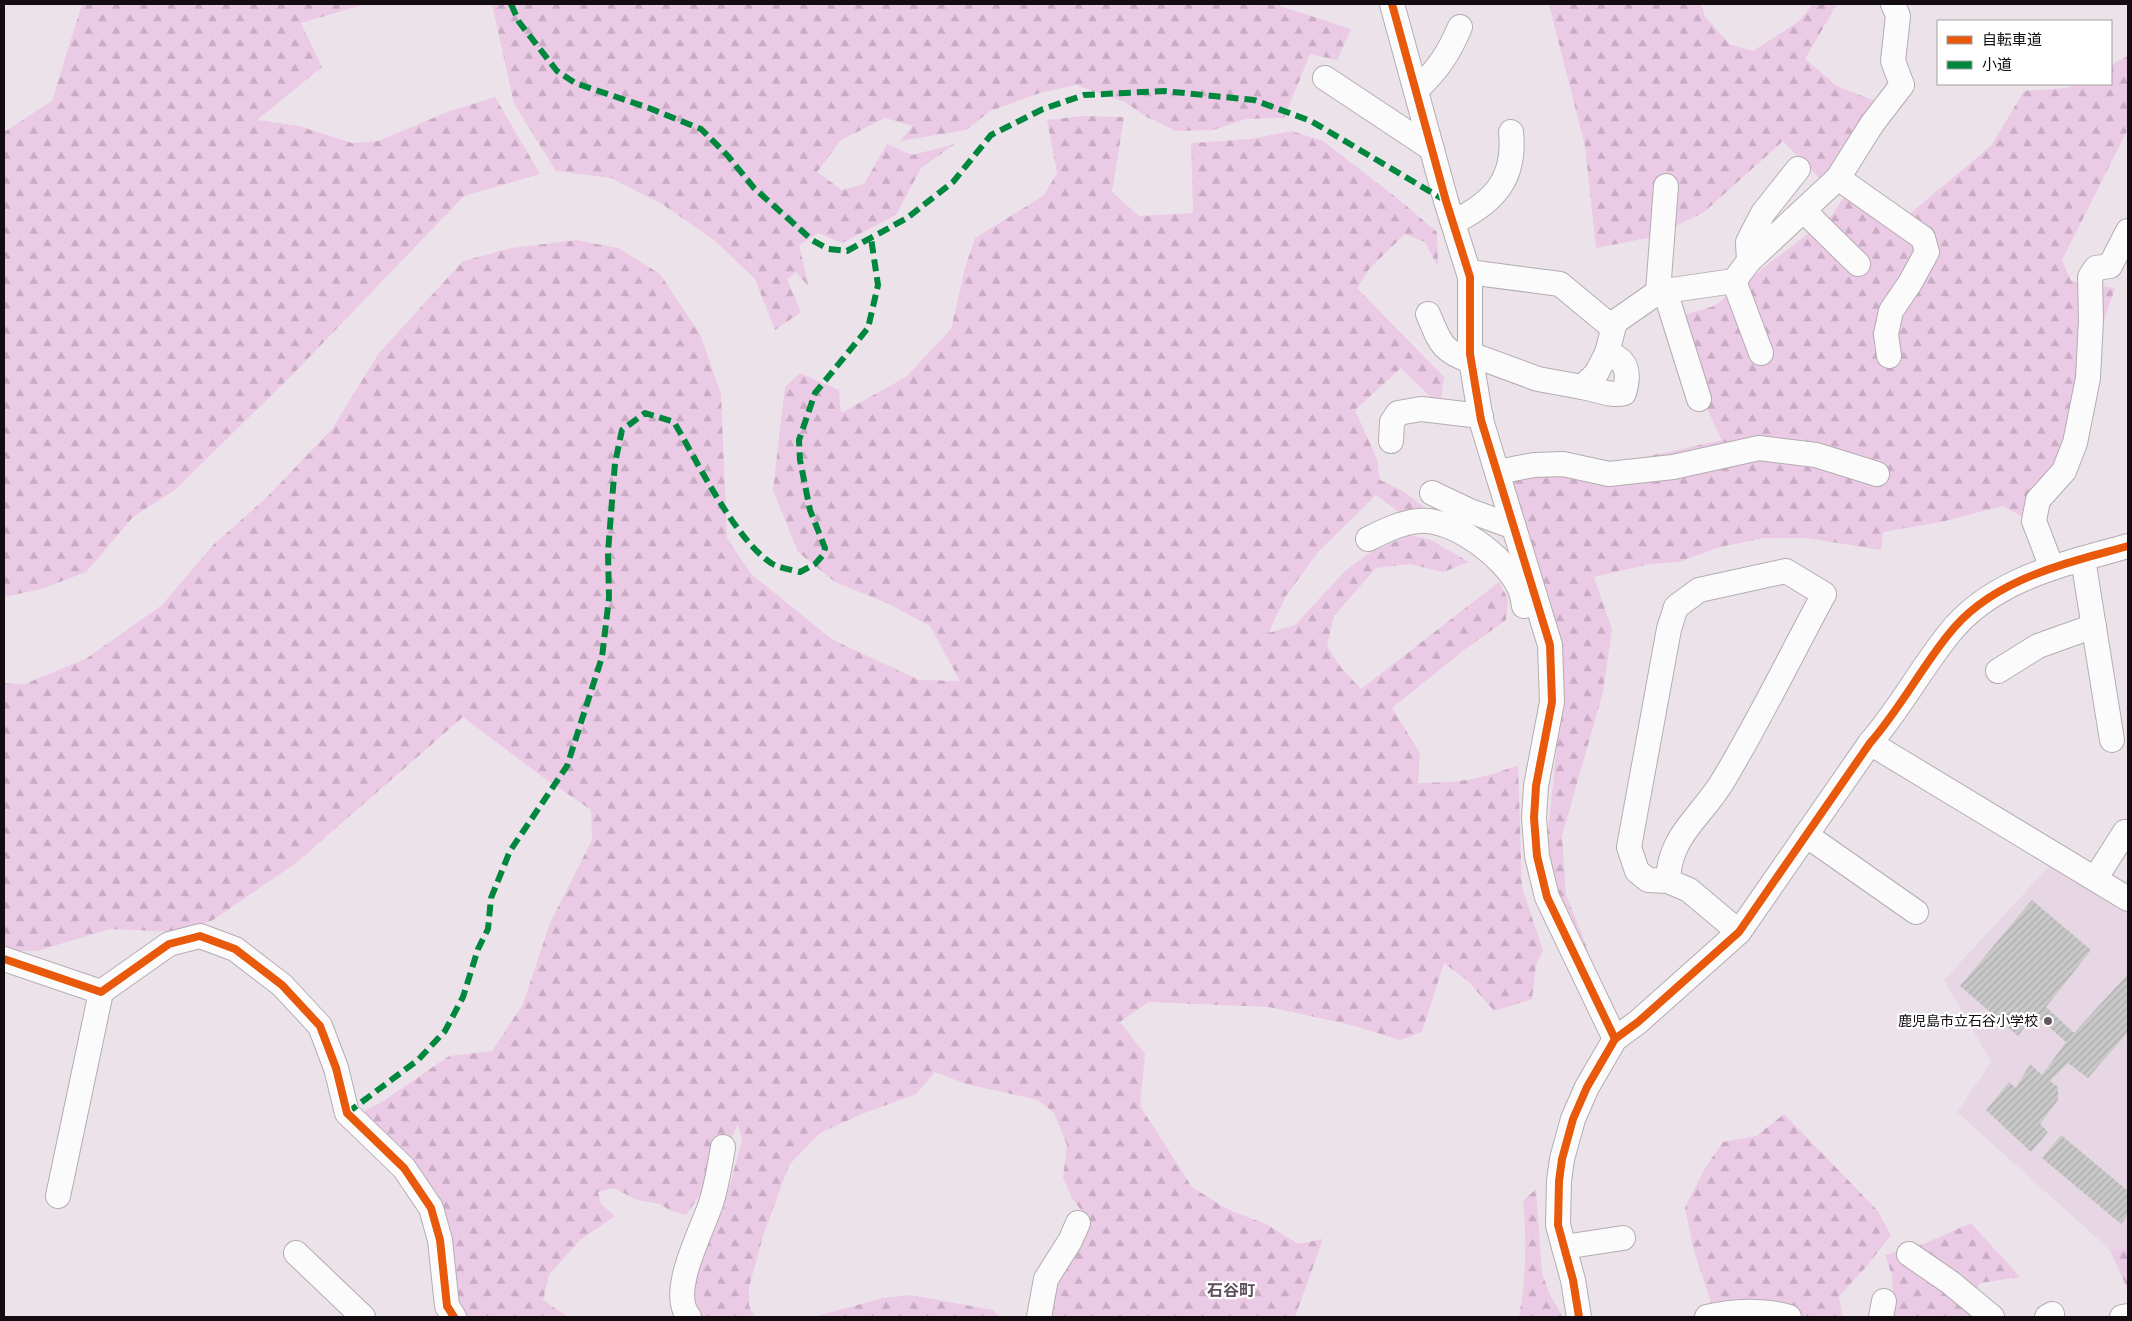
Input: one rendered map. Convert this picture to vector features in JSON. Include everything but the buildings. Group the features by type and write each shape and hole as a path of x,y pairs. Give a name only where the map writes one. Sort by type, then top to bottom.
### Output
{"street":[{"path":"1392,4 1446,200 1469,272 1470,357 1481,416 1550,645 1552,702 1536,786 1534,818 1537,856 1547,897 1615,1039"},
{"path":"1745,245 1805,212 1838,178 1872,124 1902,85 1893,62 1898,16 1893,4"},
{"path":"1416,90 1433,75 1449,53 1460,27"},
{"path":"1325,78 1432,149"},
{"path":"1454,222 1474,212 1502,184 1511,166 1511,132"},
{"path":"1761,353 1734,281 1745,245 1763,213 1798,169"},
{"path":"1838,178 1922,238 1927,252 1910,284 1891,310 1886,334 1888,356"},
{"path":"1666,186 1662,292 1699,398"},
{"path":"1805,212 1858,264"},
{"path":"2052,568 2034,521 2038,500 2064,471 2075,443 2088,378 2091,320 2090,277 2096,268 2110,266 2128,230"},
{"path":"1469,272 1560,284 1613,328"},
{"path":"1582,387 1596,374 1606,352 1615,322 1662,292 1734,281"},
{"path":"1428,314 1438,338 1450,354 1470,357 1538,379 1602,390 1614,396 1624,394 1628,380 1624,364 1618,356 1606,352"},
{"path":"1391,441 1392,422 1398,413 1422,409 1481,416"},
{"path":"1497,472 1534,465 1563,464 1609,474 1674,467 1759,448 1816,455 1877,474"},
{"path":"1432,493 1470,511 1514,527"},
{"path":"1368,539 1397,525 1419,521 1434,521 1472,537 1500,560 1519,587 1534,640 1550,653"},
{"path":"1576,1315 1574,1280 1558,1225 1562,1159 1573,1119 1587,1087 1615,1039 1638,1022 1739,932 1948,634 1968,614 2018,581 2052,568 2128,546"},
{"path":"2083,559 2112,740"},
{"path":"1668,881 1669,862 1678,842 1724,781 1824,594 1786,571 1699,590 1676,607 1669,629 1629,847 1637,871 1648,880 1668,881 1689,890 1739,932"},
{"path":"1998,671 2038,646 2094,626"},
{"path":"1870,743 2128,899"},
{"path":"2095,879 2125,832"},
{"path":"1806,835 1916,912"},
{"path":"58,1196 101,992 170,944 200,936 235,949 282,985 320,1026 336,1068 347,1113 404,1168 432,1208 440,1240 447,1306 454,1317"},
{"path":"4,959 101,992"},
{"path":"689,1317 684,1311 682,1298 687,1264 712,1202 723,1148"},
{"path":"1039,1317 1046,1279 1070,1241 1078,1224"},
{"path":"1564,1247 1623,1238"},
{"path":"296,1252 363,1317"},
{"path":"1909,1254 1950,1283 1992,1317"},
{"path":"1707,1317 1723,1314 1775,1313 1788,1317"},
{"path":"2122,1317 2128,1316"}],"shaded area":[{"name":"鹿児島市立石谷小学校","path":"2052,863 2128,914 2128,1248 2110,1250 1957,1112 1991,1062 1944,980"}],"green space":[{"path":"82,4 366,4 301,23 322,67 257,120 299,126 352,143 378,141 450,111 495,97 540,174 464,196 294,373 176,489 133,517 86,572 41,589 4,597 4,132 52,101"},
{"path":"492,4 1281,4 1280,6 1351,29 1337,60 1310,54 1284,118 1246,119 1213,130 1175,131 1145,116 1125,102 1076,85 1040,93 990,111 966,130 900,141 913,126 885,118 841,140 817,172 842,190 864,184 887,144 912,155 955,144 921,168 896,215 842,243 818,233 799,245 809,287 796,272 787,279 801,312 775,330 755,279 714,240 662,204 611,178 556,171 514,104"},
{"path":"1549,4 1701,4 1705,16 1729,44 1753,51 1798,22 1813,4 1837,4 1805,59 1837,86 1880,103 1828,187 1783,141 1703,213 1653,237 1596,248 1585,146"},
{"path":"2128,56 2128,129 2062,260 2071,281 2115,288 2043,500 2026,519 2003,506 1941,522 1883,532 1881,550 1806,538 1764,538 1720,547 1679,562 1650,564 1594,577 1612,629 1603,692 1562,836 1566,895 1585,942 1604,999 1550,893 1547,840 1558,736 1554,646 1498,459 1584,468 1722,440 1665,321 1714,306 1832,215 1846,194 1895,226 1991,146 2024,91 2067,88 2073,85 2112,85 2112,64"},
{"path":"1082,116 1124,117 1112,192 1139,216 1193,213 1191,143 1250,139 1292,131 1323,141 1397,198 1437,232 1438,267 1425,242 1405,234 1369,269 1357,288 1444,377 1440,406 1401,368 1355,410 1377,459 1380,480 1403,491 1466,539 1409,520 1376,495 1319,551 1286,596 1268,633 1295,625 1345,571 1372,551 1410,535 1431,540 1469,562 1443,572 1409,564 1376,568 1334,616 1327,646 1342,669 1361,689 1499,582 1508,599 1506,620 1464,650 1392,708 1420,753 1418,783 1469,780 1518,765 1522,887 1543,951 1536,965 1532,999 1494,1011 1469,982 1444,963 1422,1032 1400,1040 1351,1025 1269,1007 1148,1002 1120,1022 1145,1054 1140,1106 1192,1187 1227,1209 1268,1225 1298,1244 1323,1239 1295,1317 1042,1317 1042,1307 1087,1218 1072,1198 1063,1178 1067,1145 1054,1113 1038,1100 966,1084 935,1072 916,1094 862,1114 820,1133 789,1165 763,1236 749,1287 749,1306 755,1317 690,1317 701,1234 722,1213 742,1141 738,1124 716,1172 686,1215 671,1211 660,1204 637,1200 614,1188 598,1192 601,1204 615,1216 580,1240 549,1275 543,1300 568,1317 456,1317 427,1228 380,1143 359,1114 385,1100 449,1056 492,1051 523,1004 550,923 592,840 591,810 540,775 463,717 296,863 213,920 180,932 110,929 37,951 4,951 4,683 25,684 87,658 162,605 213,545 267,497 332,429 379,353 463,261 512,248 576,240 618,248 660,274 700,334 721,394 727,538 751,574 833,640 919,680 960,681 930,626 889,604 835,582 798,552 773,490 785,387 800,373 839,390 841,413 906,377 951,329 965,268 975,238 1043,196 1057,173 1047,120"},
{"path":"1784,1114 1877,1210 1891,1235 1866,1267 1839,1296 1842,1315 1847,1317 1744,1317 1711,1303 1693,1247 1685,1208 1705,1168 1723,1142 1756,1136"},
{"path":"1536,1189 1542,1273 1549,1293 1563,1317 1519,1317 1525,1259 1523,1201"},
{"path":"1971,1223 2020,1277 1980,1283 1970,1301 1987,1317 1873,1317 1893,1300 1892,1275 1885,1255 1921,1245"},
{"path":"2128,1248 2128,1290 2110,1250"},
{"path":"911,1295 993,1310 999,1317 813,1317 883,1298"}],"marked path":[{"path":"511,4 519,22 557,71 575,83 649,108 701,129 728,156 754,188 812,240 828,249 847,251 907,218 953,182 991,135 1043,109 1084,95 1164,91 1254,100 1311,121 1446,201"},
{"path":"347,1113 418,1060 445,1031 463,997 478,949 488,929 491,898 510,851 567,766 602,657 609,598 608,552 615,463 622,430 645,413 674,422 717,498 743,536 757,551 771,563 782,568 800,572 815,564 823,555 825,548 810,510 800,460 799,440 815,393 868,328 878,285 871,238"}],"cycle path":[{"path":"1392,4 1446,201 1470,277 1470,354 1481,420 1550,645 1552,702 1536,786 1534,818 1537,856 1547,897 1615,1039"},
{"path":"1579,1317 1573,1280 1558,1225 1559,1181 1562,1159 1573,1119 1587,1087 1615,1039 1638,1022 1739,932 1870,743 1938,648 1965,616 1985,600 2030,576 2054,567 2128,546"},
{"path":"4,959 101,992 169,944 200,936 235,949 282,985 320,1026 336,1068 347,1113 404,1168 431,1208 440,1240 447,1306 454,1317"}],"place":[{"name":"鹿児島市立石谷小学校","path":"2048,1021"}],"district":[{"name":"石谷町","path":"1231,1290"}]}
